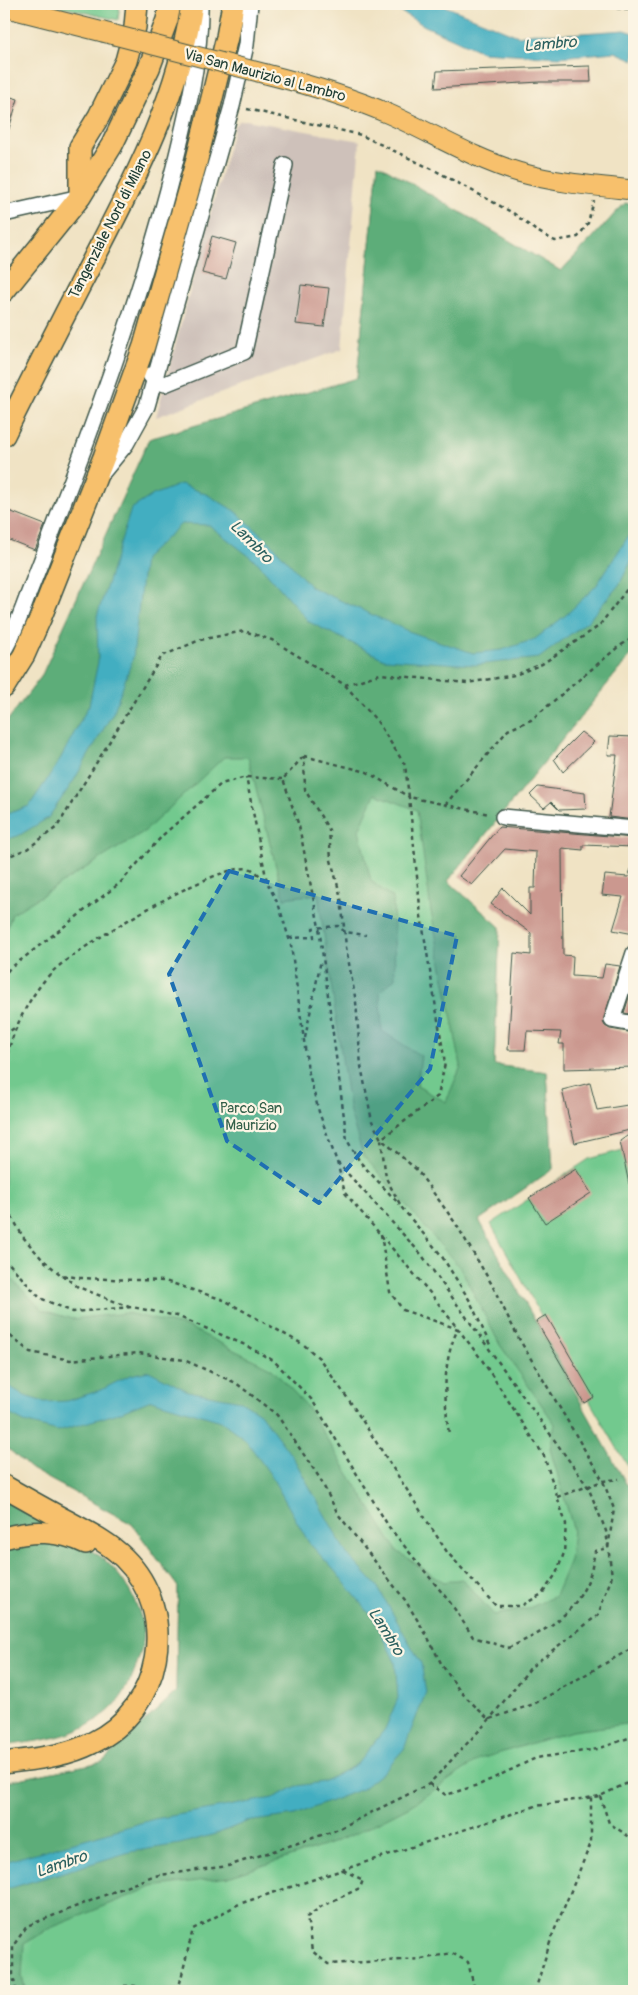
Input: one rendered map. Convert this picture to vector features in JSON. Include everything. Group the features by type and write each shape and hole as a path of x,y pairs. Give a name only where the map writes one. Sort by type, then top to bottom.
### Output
{"highway":[{"path":"80,197 80,147 99,116 126,61 135,26 138,4"},
{"path":"4,291 80,197 112,145 148,68 167,20 170,4"},
{"name":"Tangenziale Nord di Milano","path":"4,435 151,143 178,70 192,4"},
{"path":"4,687 24,655 40,619 139,360 196,163 227,37 233,4"},
{"path":"4,1486 100,1539 124,1558 135,1570 149,1596 154,1612 157,1645 152,1675 146,1690 126,1721 93,1743 76,1750 55,1756 4,1763"},
{"path":"4,1538 39,1532 56,1533 74,1538 105,1554 117,1564 135,1588 145,1614 148,1629 145,1663 139,1682 131,1699 119,1713 105,1725 73,1741 4,1754"}],"main road":[{"name":"Via San Maurizio al Lambro","path":"4,7 330,91 391,115 451,145 517,172 549,180 598,188 634,190"}],"street":[{"path":"4,650 27,598 97,417 126,333 167,194 184,126 194,75 200,4"},
{"path":"93,484 126,444 147,406 232,106 246,45 250,4"},
{"path":"139,360 155,381 165,384 244,352 285,165"},
{"path":"4,214 80,197"},
{"path":"503,817 634,829"},
{"path":"634,953 612,1020 634,1024"}],"path":[{"path":"577,4 634,10"},
{"path":"232,106 362,135 436,171 513,212 535,230 555,241 578,238 588,223 598,188"},
{"path":"345,685 380,674 467,683 515,675 542,664 599,626 634,580"},
{"path":"4,858 27,849 57,827 162,656 200,640 244,631 272,640 345,685 377,721 405,765 421,916 445,1064 438,1096 381,1139"},
{"path":"445,805 508,730 531,720 618,647 634,637"},
{"path":"304,756 367,772 409,797 503,817"},
{"path":"283,779 304,756"},
{"path":"304,756 305,790 329,830 331,860 341,898 356,1002 360,1066 372,1121 381,1139 386,1178 402,1208"},
{"path":"4,979 8,970 120,883 162,835 221,784 246,777 283,779"},
{"path":"61,1275 80,1278 165,1281 224,1300 304,1345 318,1358 351,1403 447,1552 496,1606 521,1606 542,1594 556,1574 564,1553 566,1524 544,1456 482,1360 345,1192 337,1162 319,1112 308,1070 289,938 279,906 267,882 246,777"},
{"path":"283,779 299,826 319,927 347,1140 360,1162 441,1255 470,1301 492,1351"},
{"path":"4,1070 8,1048 33,996 52,972 77,953 176,892 238,869 251,869 267,882"},
{"path":"289,938 314,936 313,928 338,926 345,932 366,936"},
{"path":"304,1042 322,957"},
{"path":"4,1034 18,1026"},
{"path":"381,1139 417,1170 456,1224 491,1283 518,1337 602,1481 614,1509 608,1548"},
{"path":"16,1991 13,1975 13,1946 27,1926 153,1876 228,1866 334,1831 428,1784 489,1720 531,1667 598,1615 612,1576 606,1531 588,1486 421,1254 337,1162"},
{"path":"4,1202 23,1237 42,1259 78,1287 132,1307 177,1316 244,1344 274,1361 312,1400 389,1527 452,1605 473,1637 508,1648 540,1634 569,1611 589,1578 594,1551 608,1548"},
{"path":"380,1233 390,1292 403,1310 458,1329"},
{"path":"4,1258 40,1298 73,1312 132,1307"},
{"path":"449,1434 446,1413 446,1377 451,1343 458,1329"},
{"path":"4,1332 30,1352 70,1360 139,1353 184,1360 236,1383 277,1415 318,1478 338,1514 405,1600 442,1665 459,1690 489,1720"},
{"path":"557,1497 602,1481 619,1479"},
{"path":"489,1720 534,1704 634,1647"},
{"path":"428,1784 446,1795 481,1784 536,1758 598,1749 634,1736"},
{"path":"178,1991 193,1930 240,1904 536,1806 600,1796 634,1780"},
{"path":"600,1796 609,1823 634,1840"},
{"path":"536,1991 552,1936 591,1843 591,1797"},
{"path":"343,1870 363,1880 360,1888 322,1906 308,1917 312,1951 328,1964 421,1959 452,1953 468,1962 475,1991"},
{"path":"124,1986 135,1986 140,1991"}],"highlighted area":[{"path":"229,871 457,936 430,1069 319,1203 227,1141 169,974"}],"shaded area":[{"path":"246,120 360,141 342,349 156,417 234,126 239,121"}],"green space":[{"path":"49,4 120,4 118,20"},
{"name":"Parco San Maurizio","path":"378,164 561,271 625,203 634,205 634,651 448,881 500,927 494,1065 547,1072 553,1169 479,1220 535,1321 542,1317 491,1224 589,1159 634,1147 634,1469 630,1470 589,1400 584,1403 544,1337 627,1485 634,1481 634,1991 9,1991 4,1961 4,1782 102,1762 176,1692 178,1587 132,1524 31,1469 4,1445 4,725 41,677 149,439 357,378"},
{"name":"Parco San Maurizio","path":"378,164 561,271 625,203 634,205 634,651 448,881 500,927 494,1065 547,1072 553,1169 479,1220 627,1485 634,1481 634,1723 572,1731 480,1759 410,1806 357,1833 324,1846 228,1877 152,1887 53,1927 24,1944 22,1976 26,1991 9,1991 4,1961 4,1782 102,1762 176,1692 178,1587 132,1524 31,1469 4,1445 4,1272 43,1310 72,1319 127,1313 190,1328 272,1369 305,1404 397,1551 443,1582 462,1579 494,1615 527,1609 555,1596 570,1560 573,1528 550,1449 555,1424 500,1345 461,1269 363,1155 350,1113 318,894 284,898 248,757 224,757 145,831 12,914 4,939 4,725 41,677 149,439 357,378","holes":["375,794 417,810 431,911 461,1066 446,1102 417,1086 421,1056 382,1031 380,992 395,978 393,898 371,881 359,830"]},
{"path":"4,1496 51,1520 49,1524 4,1530"},
{"path":"35,1537 85,1548 108,1563 128,1588 138,1608 143,1627 143,1642 136,1667 128,1685 118,1701 104,1715 85,1727 63,1736 4,1746 4,1546"}],"water":[{"name":"Lambro","path":"387,4 440,4 518,36 535,33 568,34 625,30 634,33 634,60 615,52 559,57 482,52 425,26"},
{"name":"Lambro","path":"181,484 208,495 235,511 270,542 311,587 408,631 473,653 502,650 535,639 566,615 596,586 629,535 634,520 634,556 619,585 588,621 539,658 475,665 384,659 309,622 258,563 209,525 181,524 144,559 133,658 114,711 73,782 48,818 18,836 4,840 4,815 29,806 57,765 89,705 98,662 97,616 131,509 153,495"},
{"name":"Lambro","path":"149,1371 188,1391 241,1401 260,1413 294,1459 347,1554 377,1586 421,1663 426,1692 404,1749 383,1772 362,1789 295,1815 246,1822 219,1833 180,1844 130,1852 4,1890 4,1862 154,1819 273,1798 297,1786 323,1782 357,1764 385,1729 398,1698 395,1662 374,1619 309,1543 270,1474 245,1439 221,1421 151,1400 119,1413 58,1431 24,1422 4,1411 4,1380 9,1386 25,1396 44,1402 66,1401 101,1390 130,1375"}],"building":[{"path":"590,66 591,82 540,82 435,88 437,71"},
{"path":"4,95 18,99 7,135 4,135"},
{"path":"212,236 236,243 226,279 202,273"},
{"path":"301,285 329,288 324,327 296,324"},
{"path":"4,509 45,525 35,550 4,538"},
{"path":"581,732 594,742 563,772 554,759"},
{"path":"610,736 634,737 634,820 609,817 617,755 608,755"},
{"path":"538,787 585,793 586,809 559,810 551,802 544,808 530,795"},
{"path":"499,827 634,838 634,847 583,845 583,850 562,848 563,955 573,956 572,976 602,978 605,964 620,966 603,1022 610,1029 634,1033 634,1067 564,1069 564,1044 559,1044 561,1032 527,1031 525,1050 508,1050 514,953 531,955 531,933 491,904 503,888 530,915 530,888 535,888 536,852 505,849 472,885 459,876"},
{"path":"631,869 634,870 634,934 613,930 623,897 602,895 605,875 628,877"},
{"path":"634,982 634,1015 624,1013"},
{"path":"590,1083 597,1110 634,1104 634,1129 575,1143 562,1090"},
{"path":"634,1131 634,1184 629,1184 620,1141"},
{"path":"576,1169 591,1193 545,1223 529,1198"},
{"path":"546,1315 594,1397 584,1403 536,1321"}]}
